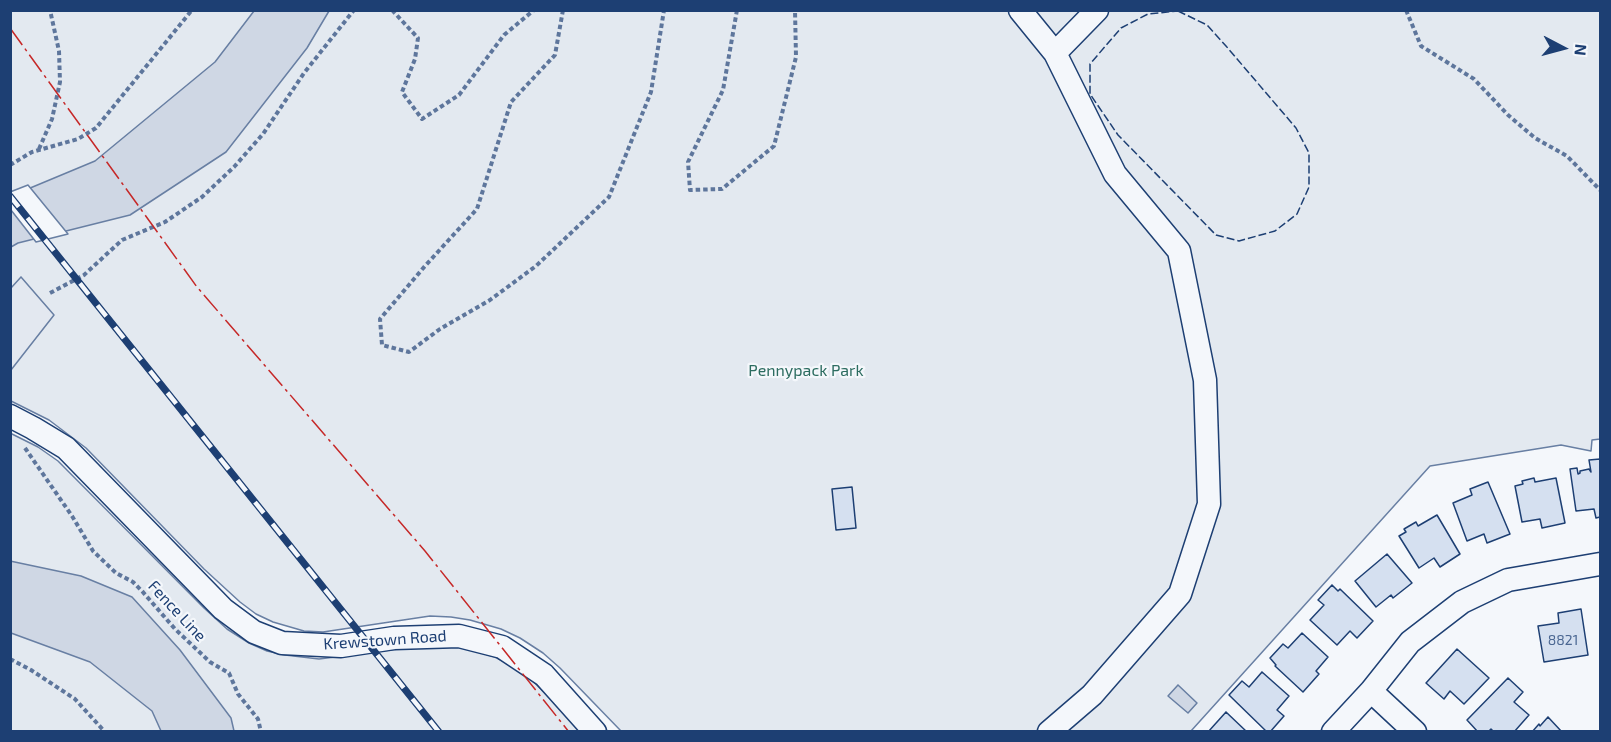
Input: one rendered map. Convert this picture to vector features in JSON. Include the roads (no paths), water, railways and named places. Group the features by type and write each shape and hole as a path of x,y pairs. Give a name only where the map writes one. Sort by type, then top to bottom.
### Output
{"street":[{"path":"1020,10 1055,53 1115,174 1179,251 1205,380 1209,504 1180,594 1092,694 1048,732"},
{"path":"1055,53 1096,10"},
{"name":"Krewstown Road","path":"15,418 66,448 223,609 254,632 282,643 341,646 394,638 459,636 502,647 544,675 595,732"},
{"path":"1333,732 1371,691 1410,642 1462,602 1508,580 1600,564"},
{"path":"1371,691 1414,732"}],"railway":[{"path":"10,196 439,732"}],"park label":[{"name":"Pennypack Park","path":"806,371"}]}
